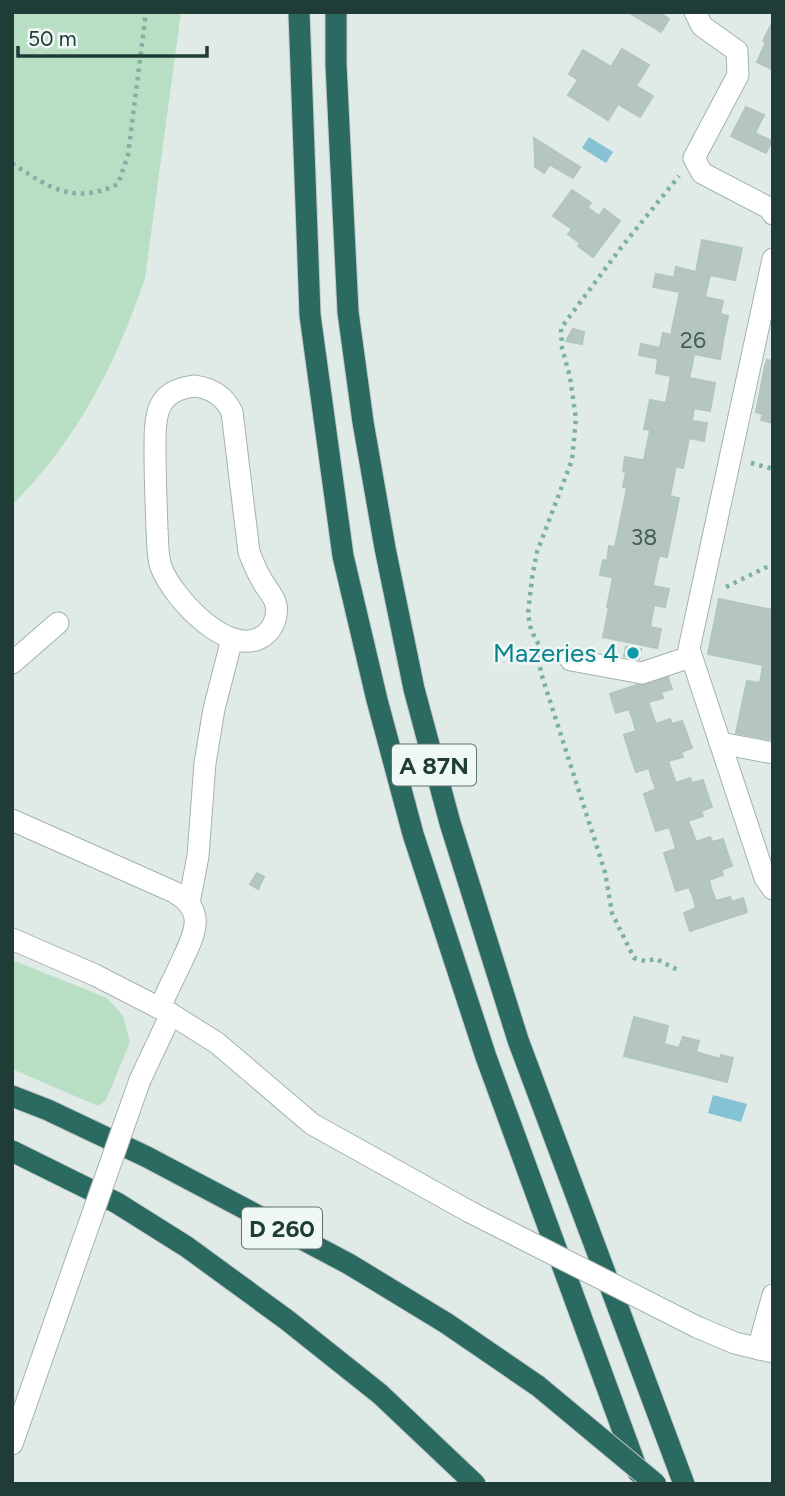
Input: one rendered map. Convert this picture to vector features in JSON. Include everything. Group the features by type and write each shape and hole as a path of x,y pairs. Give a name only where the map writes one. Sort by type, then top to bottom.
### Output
{"highway":[{"name":"A 87N","path":"299,12 310,314 343,556 377,700 417,848 486,1057 642,1484"},
{"name":"A 87N","path":"336,12 336,65 348,312 384,548 414,689 450,823 518,1040 684,1484"},
{"name":"D 260","path":"12,1096 147,1157 349,1264 446,1323 538,1386 656,1484"},
{"name":"D 260","path":"12,1151 117,1203 187,1247 287,1320 380,1394 475,1484"}],"street":[{"path":"695,12 702,26 737,51 738,75 698,165 769,208 773,214"},
{"path":"773,260 764,333 689,640 690,657 767,884 773,889"},
{"path":"184,387 207,388 218,393 232,412 249,552 259,576 276,603 275,622 263,636 254,641 232,639 218,633 190,608 166,577 159,558 155,417 165,398 184,387"},
{"path":"12,663 58,623"},
{"path":"189,903 198,856 205,763 214,709 232,639"},
{"path":"571,660 642,673 690,657"},
{"path":"720,743 773,752"},
{"path":"12,820 174,892 189,903 196,920 12,1444"},
{"path":"12,939 95,975 165,1011 217,1043 312,1124 470,1212 697,1327 735,1343 765,1351 773,1296"}],"path":[{"path":"12,163 40,182 78,195 101,192 118,184 128,155 146,12"},
{"path":"571,660 542,651 531,630 528,614 537,552 572,460 576,419 570,377 562,348 561,328 620,249 698,165"},
{"path":"743,461 773,469"},
{"path":"699,593 718,591 773,564"},
{"path":"571,660 538,655 541,673 606,872 612,913 634,958 645,961 656,959 680,971"}],"green space":[{"path":"12,12 181,12 145,278 121,340 92,399 56,455 12,505"},
{"path":"12,960 107,998 123,1016 130,1042 106,1100 98,1106 12,1069"}],"water":[{"path":"589,137 613,152 606,163 582,148"},
{"path":"713,1095 747,1104 741,1122 708,1113"}],"building":[{"path":"628,12 659,12 669,19 661,32"},
{"path":"773,21 773,45 763,41"},
{"path":"766,42 773,45 773,70 757,62"},
{"path":"622,49 649,65 636,86 653,96 640,117 618,104 608,120 579,102 603,62 611,67"},
{"path":"583,50 603,62 579,102 568,95 578,80 569,74"},
{"path":"746,107 764,115 755,133 772,141 766,153 731,136"},
{"path":"534,138 580,167 573,178 535,156"},
{"path":"535,156 550,164 544,173 535,167"},
{"path":"572,190 591,203 587,207 599,216 604,209 620,221 593,257 568,234 572,229 553,216"},
{"path":"702,240 742,248 735,280 710,275 708,284 674,278 676,267 696,272"},
{"path":"656,274 708,284 705,297 723,301 720,314 728,316 725,330 674,320 680,292 653,287"},
{"path":"674,320 725,330 720,359 694,354 692,365 639,355 641,344 660,348 663,333 671,335"},
{"path":"573,329 584,332 582,344 566,341"},
{"path":"658,359 692,365 689,378 715,383 710,411 666,403 671,376 656,373"},
{"path":"767,360 773,361 773,368 765,366"},
{"path":"765,366 773,368 773,417 756,412"},
{"path":"650,400 694,408 692,421 707,423 704,441 644,429"},
{"path":"763,414 773,417 773,423 761,420"},
{"path":"650,431 689,438 683,468 644,460"},
{"path":"625,457 676,466 670,496 623,487"},
{"path":"627,488 679,498 673,528 621,518"},
{"path":"621,518 673,528 667,557 615,547"},
{"path":"609,546 659,555 653,585 600,575 603,560 607,561"},
{"path":"613,578 669,589 665,607 654,605 652,616 607,607"},
{"path":"719,599 773,610 773,740 736,733 747,681 760,683 763,665 708,654"},
{"path":"609,607 652,616 650,627 661,629 657,648 603,637"},
{"name":"Mazeries 4","path":"626,647 641,649 639,659 624,656"},
{"path":"667,675 672,689 661,692 663,698 648,702 652,713 633,720 629,709 616,713 610,694"},
{"path":"652,713 656,724 670,719 672,724 682,721 687,734 630,754 624,735 636,731 633,720"},
{"path":"687,734 692,748 681,752 683,757 668,761 672,772 652,779 649,768 636,772 630,754"},
{"path":"672,772 676,783 690,778 692,783 703,780 707,793 650,813 644,794 656,789 652,779"},
{"path":"707,793 712,807 701,811 703,816 688,821 692,831 673,838 669,827 656,831 650,813"},
{"path":"692,831 696,842 710,837 712,842 723,839 727,852 670,872 664,853 676,849 673,838"},
{"path":"727,852 732,866 721,870 723,875 709,880 712,891 693,897 689,887 676,891 670,872"},
{"path":"257,873 264,877 258,889 250,884"},
{"path":"712,891 716,901 730,897 732,902 743,898 747,912 690,931 684,913 696,908 693,897"},
{"path":"634,1017 668,1026 664,1044 679,1048 683,1037 699,1041 696,1052 720,1059 721,1055 733,1058 727,1082 624,1056"}],"place":[{"name":"Mazeries 4","path":"633,653"}]}
